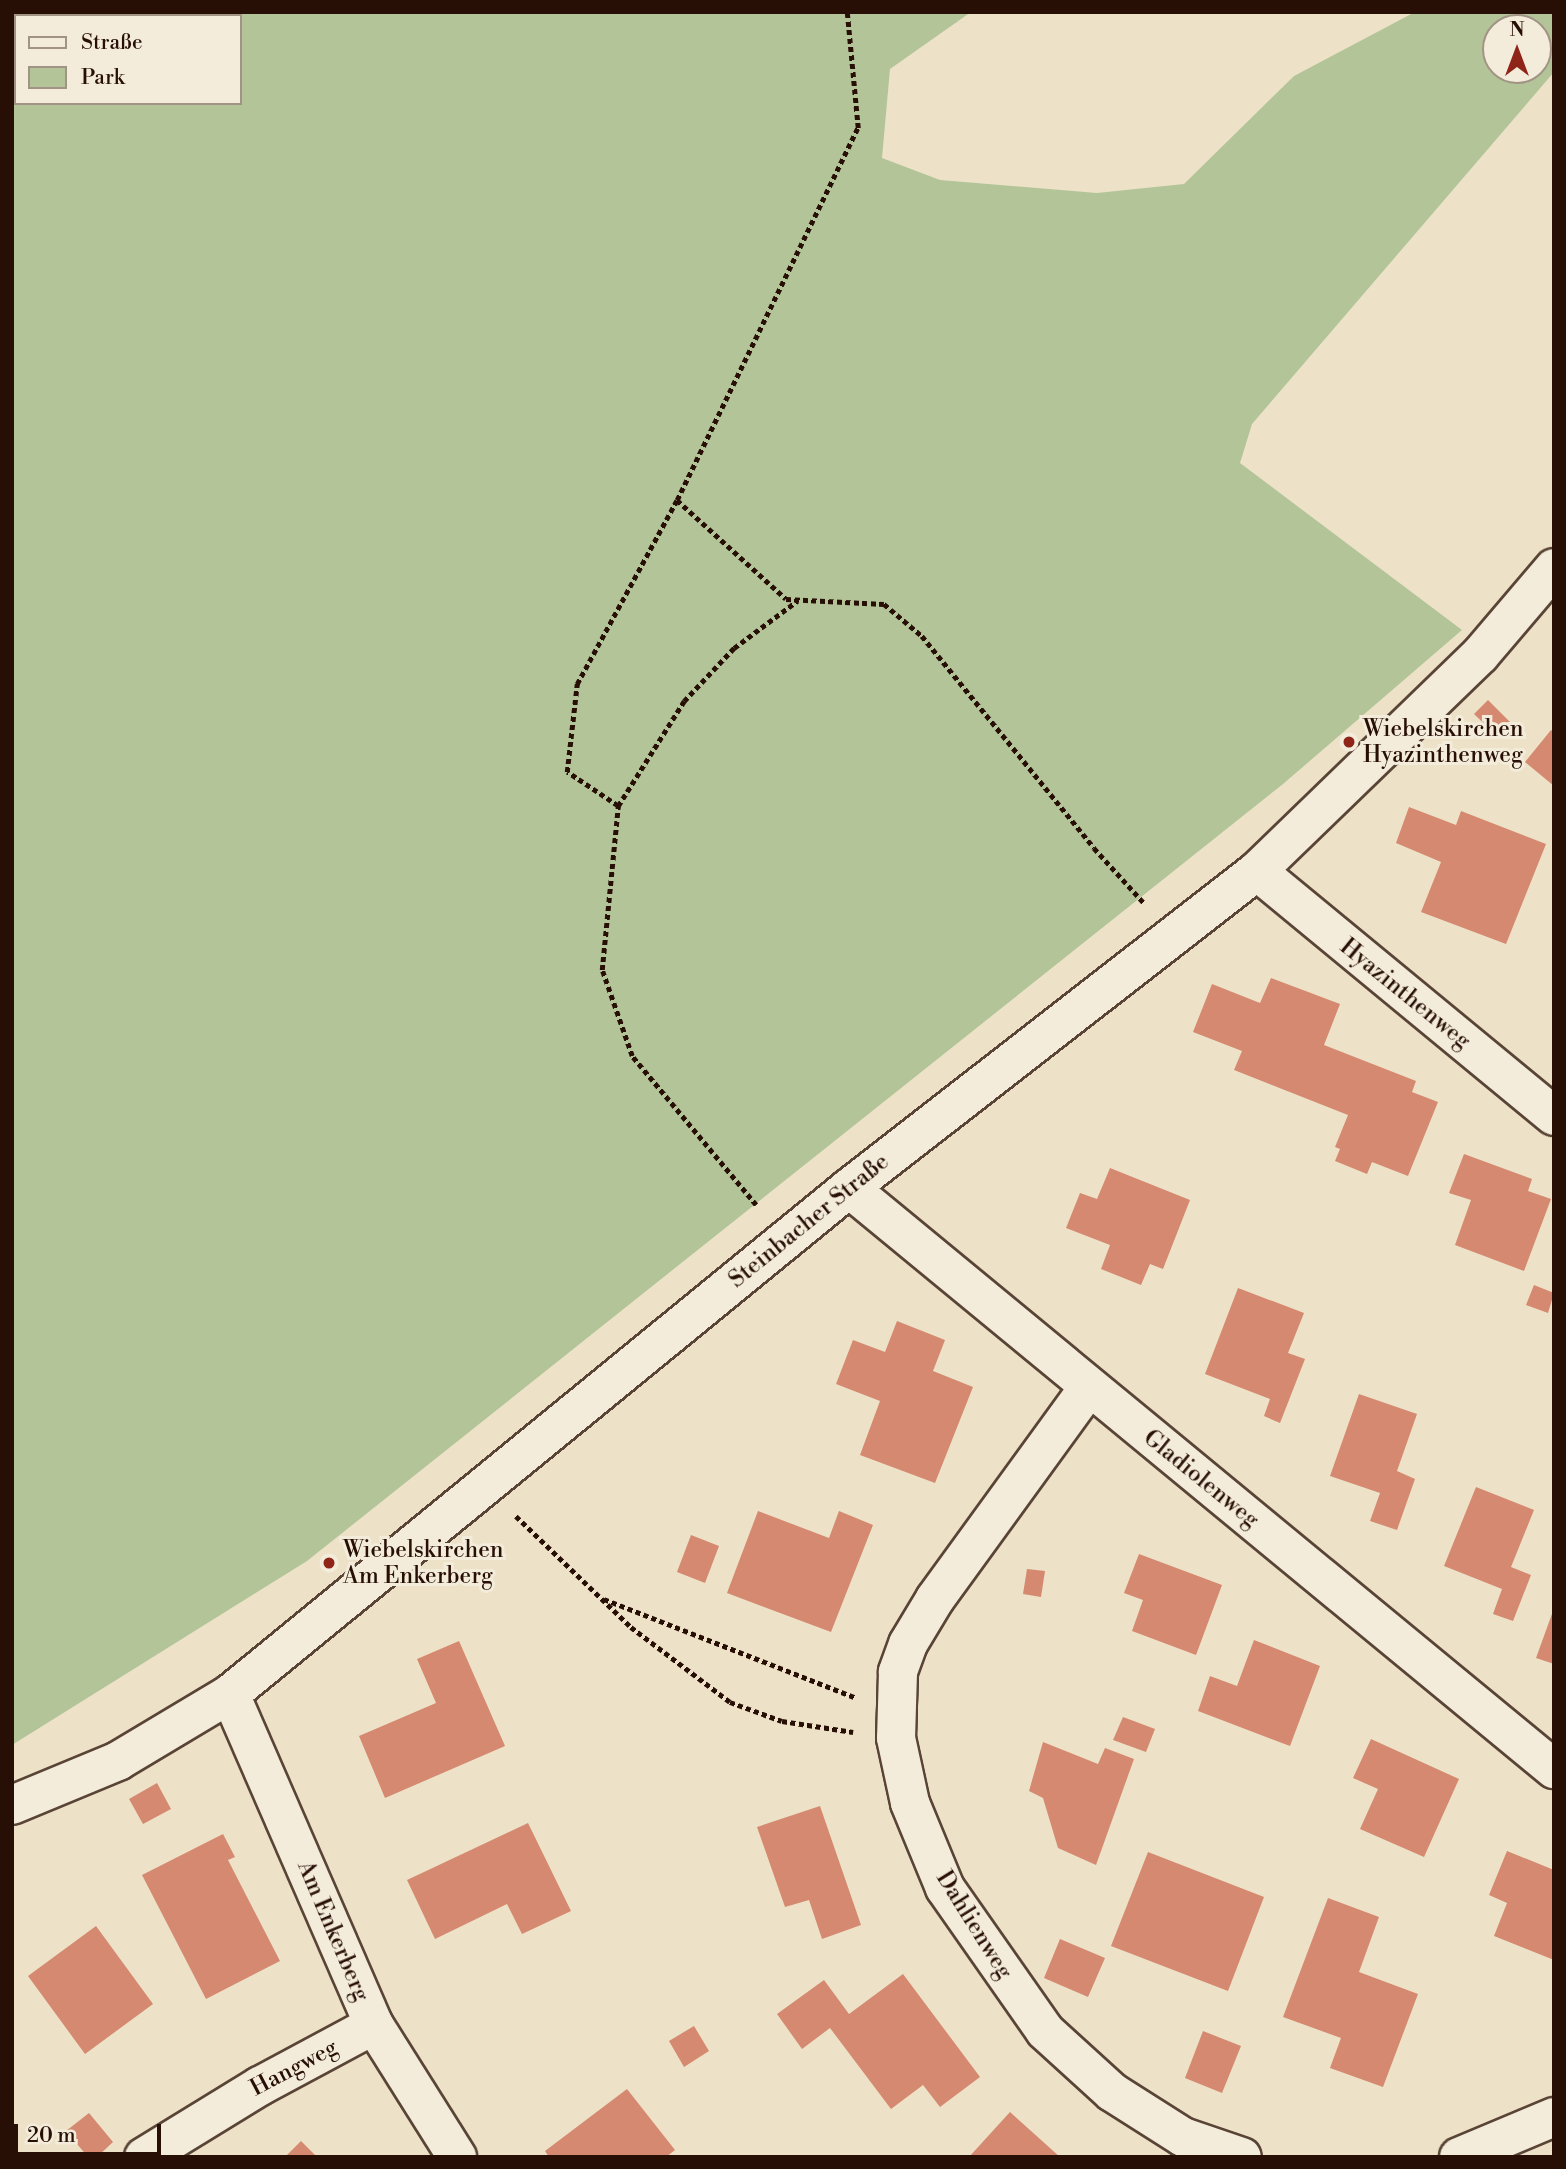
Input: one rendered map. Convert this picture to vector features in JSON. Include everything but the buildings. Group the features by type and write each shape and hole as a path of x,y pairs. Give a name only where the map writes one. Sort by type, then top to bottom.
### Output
{"street":[{"name":"Steinbacher Straße","path":"12,1805 118,1761 230,1694 849,1188 1257,871 1480,655 1554,568"},
{"name":"Hyazinthenweg","path":"1257,871 1554,1116"},
{"name":"Gladiolenweg","path":"849,1188 1554,1769"},
{"name":"Dahlienweg","path":"1089,1387 935,1599 898,1672 895,1725 909,1803 946,1888 1045,2031 1112,2092 1183,2137 1241,2157"},
{"name":"Am Enkerberg","path":"230,1694 374,2025 457,2157"},
{"name":"Hangweg","path":"144,2157 260,2086 374,2025"},
{"path":"1458,2157 1554,2117"}],"path":[{"path":"618,806 567,772 577,684 677,500 858,128 847,12"},
{"path":"677,500 786,599 884,604 922,636 1094,848 1173,935"},
{"path":"786,1240 632,1056 602,970 618,806 684,701 734,648 798,600"},
{"path":"484,1486 600,1598 677,1666 730,1702 782,1721 895,1725"},
{"path":"600,1598 895,1725"}],"green space":[{"path":"12,12 971,12 890,69 882,158 940,180 1097,193 1184,184 1294,76 1415,12 1554,12 1552,74 1552,14 1482,14 1482,84 1544,84 1252,424 1240,463 1462,630 1283,784 307,1561 12,1745"}],"place":[{"name":"Wiebelskirchen Hyazinthenweg","path":"1349,742"},
{"name":"Wiebelskirchen Am Enkerberg","path":"329,1563"}]}
